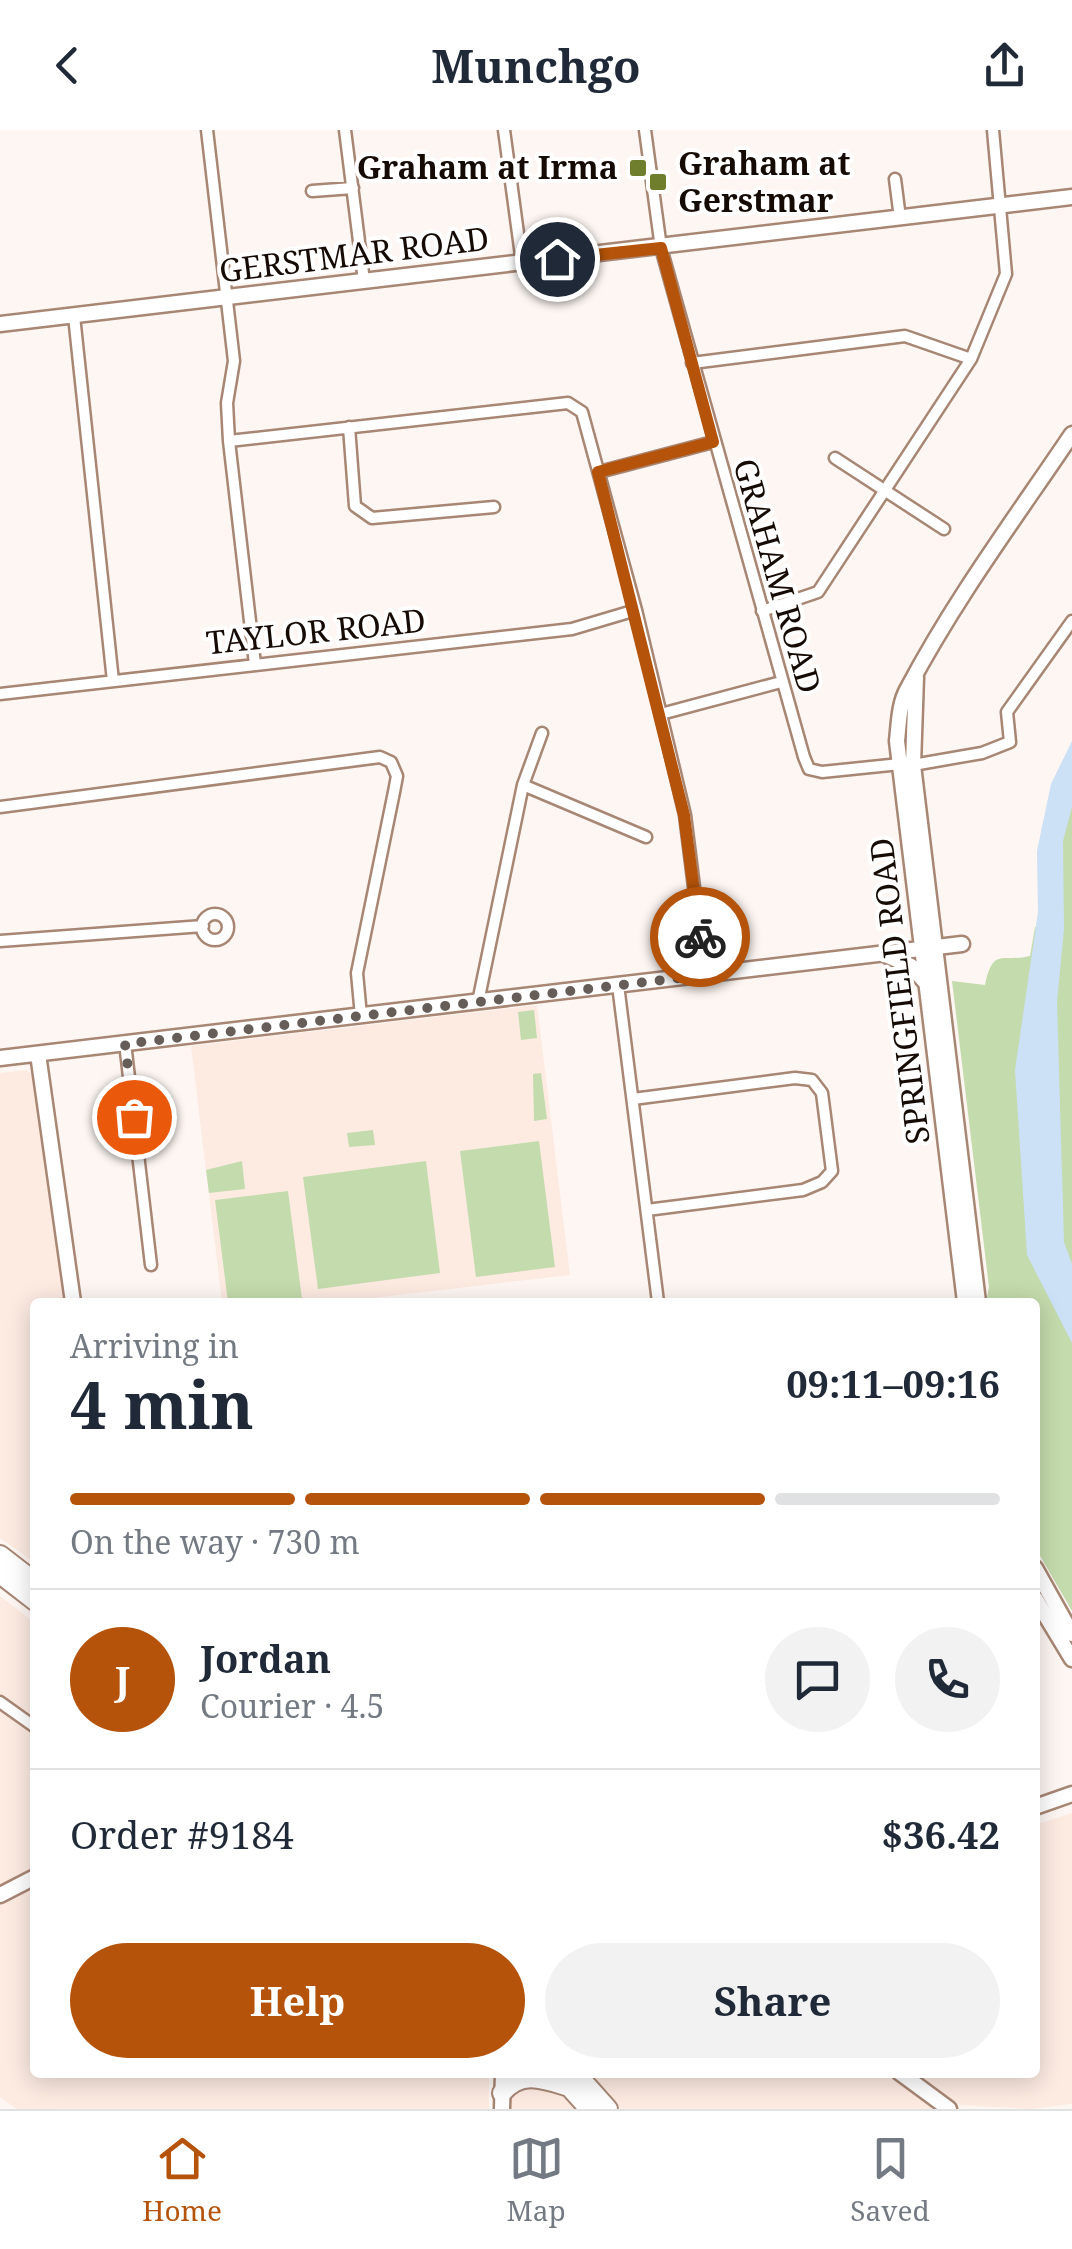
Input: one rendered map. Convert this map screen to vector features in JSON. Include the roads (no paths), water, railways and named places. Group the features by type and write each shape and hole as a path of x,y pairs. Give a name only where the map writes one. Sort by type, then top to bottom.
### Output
{"highway":[{"path":"0,1556 30,1578"},
{"path":"0,1574 30,1597"},
{"path":"500,2104 510,2082 527,2078"},
{"path":"567,2078 589,2109"},
{"path":"567,2078 608,2109"}],"street":[{"path":"207,130 234,361 227,403 229,440 255,664"},
{"path":"345,130 364,282"},
{"path":"504,130 522,263"},
{"name":"GRAHAM ROAD","path":"645,130 661,248 781,682 809,769 822,772 906,764 982,753 1010,742 1007,712 1072,621"},
{"path":"762,610 818,592 971,359 1006,274 993,130"},
{"path":"896,179 900,218"},
{"path":"312,191 352,188"},
{"name":"GERSTMAR ROAD","path":"0,324 1072,198"},
{"path":"74,316 113,681"},
{"path":"692,363 905,336 971,359"},
{"path":"229,440 568,403 582,412 636,610 684,815 705,975"},
{"path":"348,427 355,506 372,518 494,507"},
{"name":"SPRINGFIELD ROAD","path":"977,1298 906,764 916,676 951,614 1072,434"},
{"path":"598,472 713,442"},
{"path":"835,458 944,530"},
{"name":"TAYLOR ROAD","path":"0,694 572,629 636,610"},
{"path":"661,714 781,682"},
{"path":"478,1002 523,785 542,733"},
{"path":"0,807 380,758 390,762 397,776 357,973 361,1016"},
{"path":"523,785 646,837"},
{"path":"0,941 203,926"},
{"path":"0,1058 962,944"},
{"name":"SPRINGFIELD ROAD","path":"929,950 926,984 965,1298"},
{"path":"884,954 912,966 926,984"},
{"path":"618,986 658,1298"},
{"path":"125,1044 151,1265"},
{"path":"38,1054 73,1298"},
{"path":"632,1098 795,1078 812,1080 822,1093 825,1112 832,1171 822,1182 803,1190 647,1210"},
{"path":"1040,1577 1072,1634"},
{"path":"1040,1606 1072,1659"},
{"path":"0,1702 30,1724"},
{"path":"1040,1805 1072,1794"},
{"path":"0,1896 30,1880"},
{"path":"496,2078 500,2104"},
{"path":"500,2104 502,2078"},
{"path":"907,2078 948,2109"}],"water":[{"path":"1072,741 1072,807 1063,841 1064,929 1057,1002 1064,1242 1072,1264 1072,1343 1027,1255 1015,1070 1038,912 1037,851 1051,784"}],"place":[{"name":"Graham at Irma","path":"638,168"},
{"name":"Graham at Gerstmar","path":"658,182"}]}
